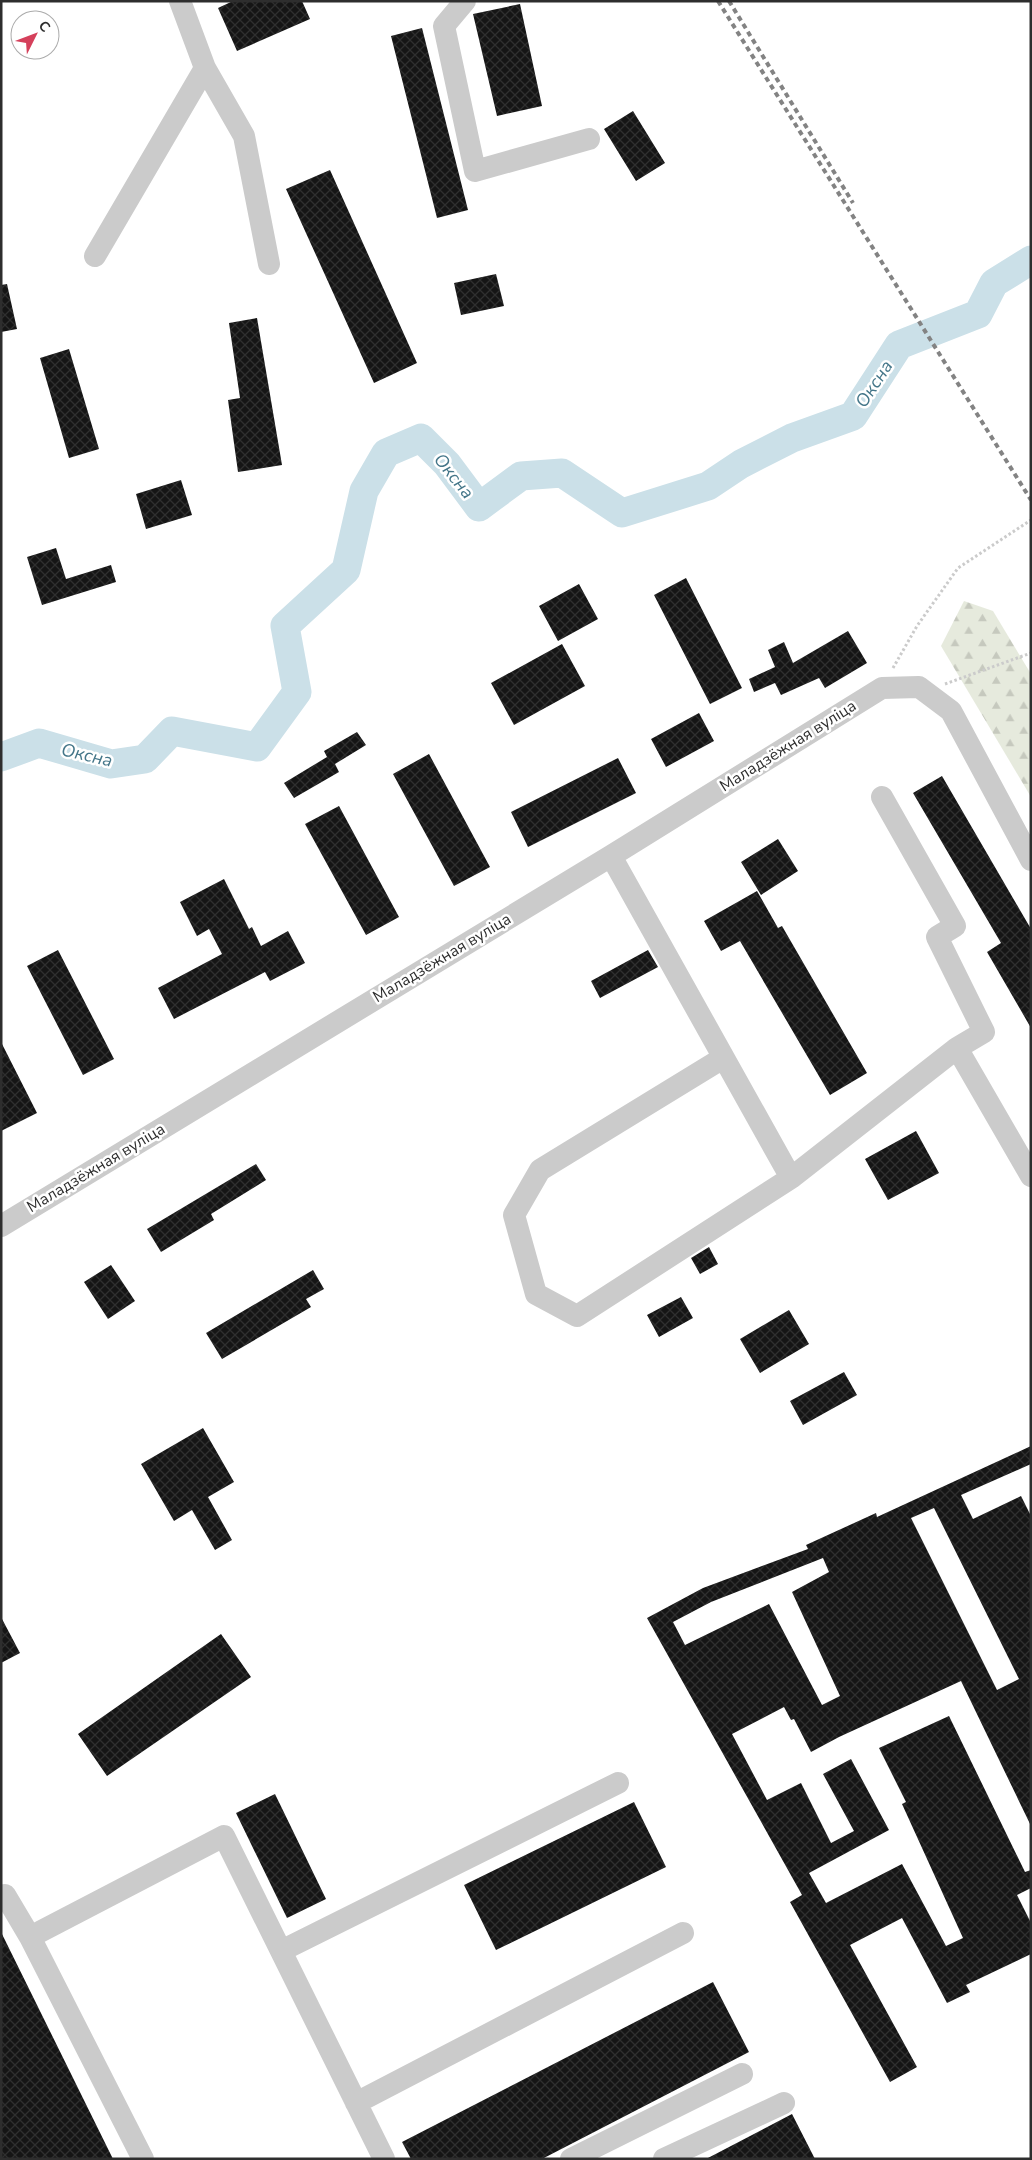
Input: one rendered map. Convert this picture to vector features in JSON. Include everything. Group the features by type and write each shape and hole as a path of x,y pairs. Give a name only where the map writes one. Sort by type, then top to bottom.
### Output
{"street":[{"path":"180,1 205,68 244,136 269,264"},
{"path":"464,1 444,26 475,171 589,139"},
{"path":"95,256 205,68"},
{"path":"882,688 919,687 951,710 1031,860"},
{"name":"Маладзёжная вуліца","path":"1,1226 611,856 882,688"},
{"path":"723,1058 540,1170 514,1215 536,1294 576,1316 791,1178 957,1048 984,1032 937,937 955,926 882,797"},
{"path":"611,856 791,1178"},
{"path":"957,1048 1031,1176"},
{"path":"281,1951 618,1783"},
{"path":"30,1937 224,1836 384,2159"},
{"path":"1,1897 5,1895 30,1937 143,2159"},
{"path":"356,2103 683,1933"},
{"path":"571,2159 742,2074"},
{"path":"664,2159 784,2102"}],"path":[{"path":"882,688 917,626 958,568 1031,520"},
{"path":"926,692 1031,653"}],"green space":[{"path":"964,601 993,611 1031,674 1031,797 941,646"}],"building":[{"path":"233,1 302,1 310,19 237,51 218,8"},
{"path":"520,4 542,106 497,116 473,14"},
{"path":"422,28 468,210 437,218 391,36"},
{"path":"633,111 665,163 636,181 604,129"},
{"path":"330,170 417,363 374,383 286,189"},
{"path":"496,274 504,306 461,315 454,283"},
{"path":"7,284 17,329 1,332 1,285"},
{"path":"257,318 282,465 238,472 228,400 240,398 229,323"},
{"path":"69,349 99,449 69,458 40,358"},
{"path":"181,480 192,515 146,529 136,494"},
{"path":"56,548 66,579 111,565 116,582 42,605 27,557"},
{"path":"686,578 742,688 710,704 654,595"},
{"path":"579,584 598,619 558,641 539,606"},
{"path":"848,631 867,663 825,688 819,678 781,695 775,683 754,692 749,679 775,667 768,650 784,642 793,663"},
{"path":"562,644 585,686 514,725 491,683"},
{"path":"699,713 714,741 666,767 651,739"},
{"path":"357,732 366,745 335,764 339,772 294,798 284,783 327,757 324,751"},
{"path":"429,754 490,867 454,886 393,774"},
{"path":"618,758 636,793 528,847 511,812"},
{"path":"942,776 1031,929 1031,1028 987,952 1001,943 913,793"},
{"path":"339,806 399,917 366,935 305,824"},
{"path":"778,839 798,871 761,895 741,862"},
{"path":"224,879 249,929 252,927 261,946 288,931 305,963 270,981 265,972 174,1019 158,988 222,954 209,929 197,936 180,902"},
{"path":"757,891 778,928 782,926 867,1073 830,1095 740,941 721,951 704,921"},
{"path":"58,950 114,1059 83,1075 27,966"},
{"path":"648,950 658,967 600,998 591,981"},
{"path":"1,1042 37,1113 1,1131"},
{"path":"916,1131 939,1173 888,1200 865,1159"},
{"path":"256,1164 266,1180 211,1214 214,1220 161,1252 147,1229"},
{"path":"709,1247 718,1264 700,1274 691,1258"},
{"path":"111,1265 135,1301 108,1319 84,1282"},
{"path":"313,1270 324,1289 306,1299 311,1307 222,1359 206,1333"},
{"path":"681,1297 693,1318 659,1337 647,1315"},
{"path":"789,1310 809,1344 760,1373 740,1339"},
{"path":"844,1372 857,1395 803,1425 790,1401"},
{"path":"203,1428 234,1482 208,1497 232,1540 215,1550 192,1510 174,1521 141,1464"},
{"path":"1031,1446 1031,1464 961,1495 973,1519 1021,1496 1031,1516 1031,1826 961,1681 839,1737 811,1752 794,1719 791,1720 784,1707 732,1734 767,1800 801,1783 831,1843 854,1831 823,1774 851,1759 889,1830 809,1873 826,1903 902,1864 946,1946 963,1938 902,1804 906,1802 879,1748 949,1716 1025,1872 1031,1870 1031,1888 1017,1895 1031,1923 1031,1954 966,1985 970,1992 947,2003 902,1918 850,1945 917,2067 890,2082 790,1902 802,1895 647,1618 703,1588 808,1549 806,1545 876,1513 877,1517","holes":["934,1508 1019,1679 997,1690 911,1518","823,1558 829,1572 792,1592 840,1696 822,1705 769,1604 685,1645 673,1622 711,1602"]},
{"path":"1,1617 20,1653 1,1663"},
{"path":"221,1634 251,1677 107,1776 78,1734"},
{"path":"275,1794 326,1899 287,1918 236,1813"},
{"path":"634,1802 666,1867 496,1950 464,1885"},
{"path":"1,1932 113,2159 1,2159"},
{"path":"713,1982 749,2052 542,2159 411,2159 402,2142"},
{"path":"792,2114 815,2159 706,2159"}],"waterway":[{"name":"Оксна","path":"1,757 39,743 111,764 145,759 172,731 257,747 297,692 285,626 346,570 364,491 386,453 421,438 447,464 479,507 521,476 562,473 622,513 708,486 741,464 792,438 853,416 899,345 978,314 994,283 1031,260"}],"railway":[{"path":"718,1 1031,500"},
{"path":"729,1 853,203"}]}
